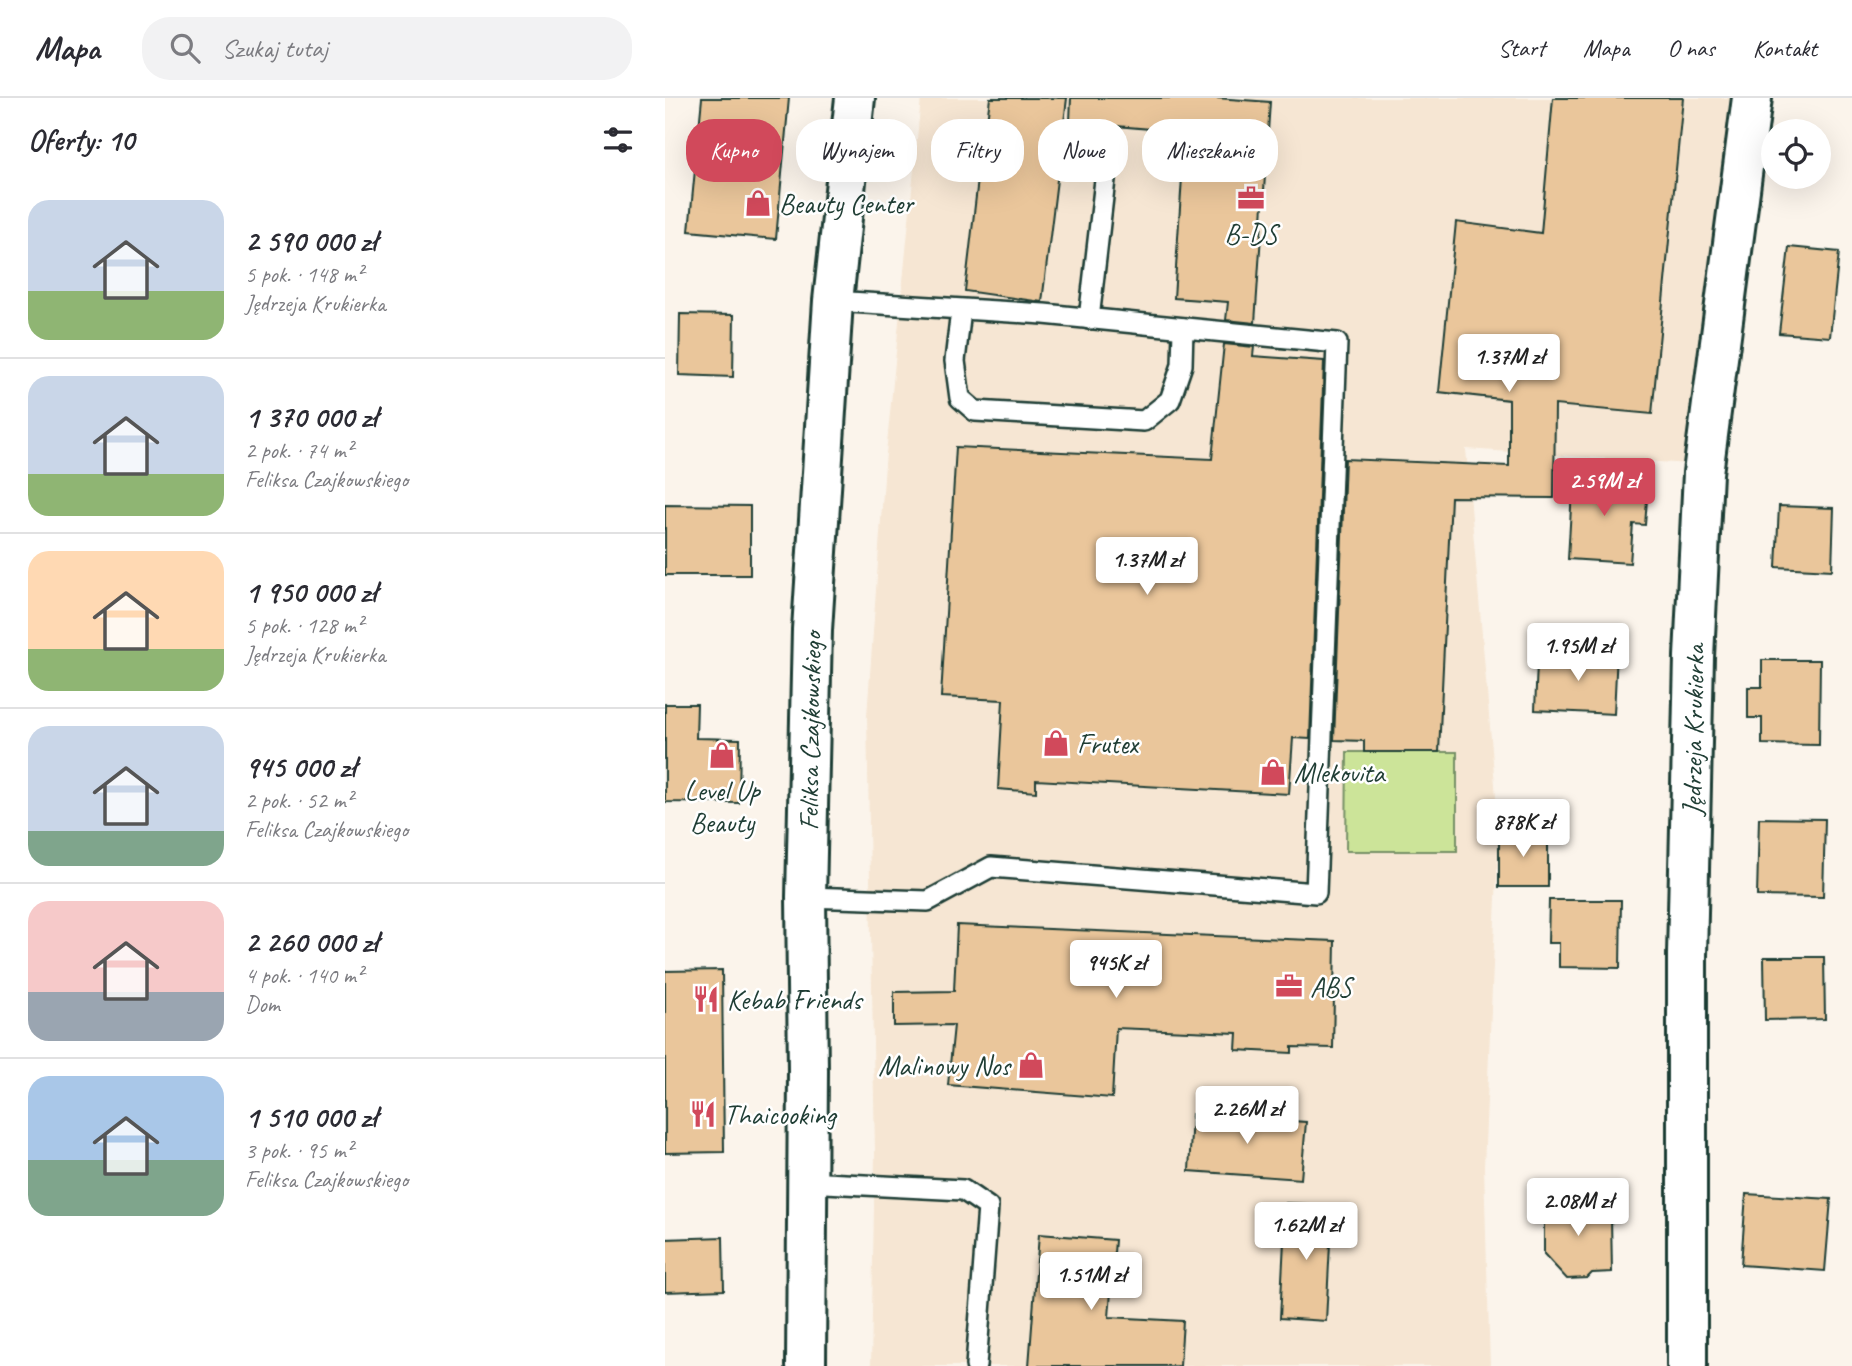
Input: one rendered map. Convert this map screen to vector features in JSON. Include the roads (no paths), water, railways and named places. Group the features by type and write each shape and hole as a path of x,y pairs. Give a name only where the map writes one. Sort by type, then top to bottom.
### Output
{"street":[{"name":"Feliksa Czajkowskiego","path":"806,1366 806,897 812,631 834,301 855,98"},
{"name":"Jędrzeja Krukierka","path":"1687,1366 1687,955 1694,657 1702,486 1725,291 1752,98"}],"lane":[{"path":"1089,319 1105,182"},
{"path":"806,897 928,901 991,867 1316,893 1337,343 1089,319 834,301"},
{"path":"961,310 955,360 960,398 975,411 1144,421 1170,400 1181,365 1183,328"},
{"path":"805,1182 963,1190 988,1207 976,1366"}],"place":[{"name":"B-DS","path":"1251,198"},
{"name":"Beauty Center","path":"758,203"},
{"name":"Frutex","path":"1056,743"},
{"name":"Level Up Beauty","path":"722,755"},
{"name":"Mlekovita","path":"1273,772"},
{"name":"ABS","path":"1289,986"},
{"name":"Kebab Friends","path":"706,999"},
{"name":"Malinowy Nos","path":"1031,1065"},
{"name":"Thaicooking","path":"703,1114"}]}
